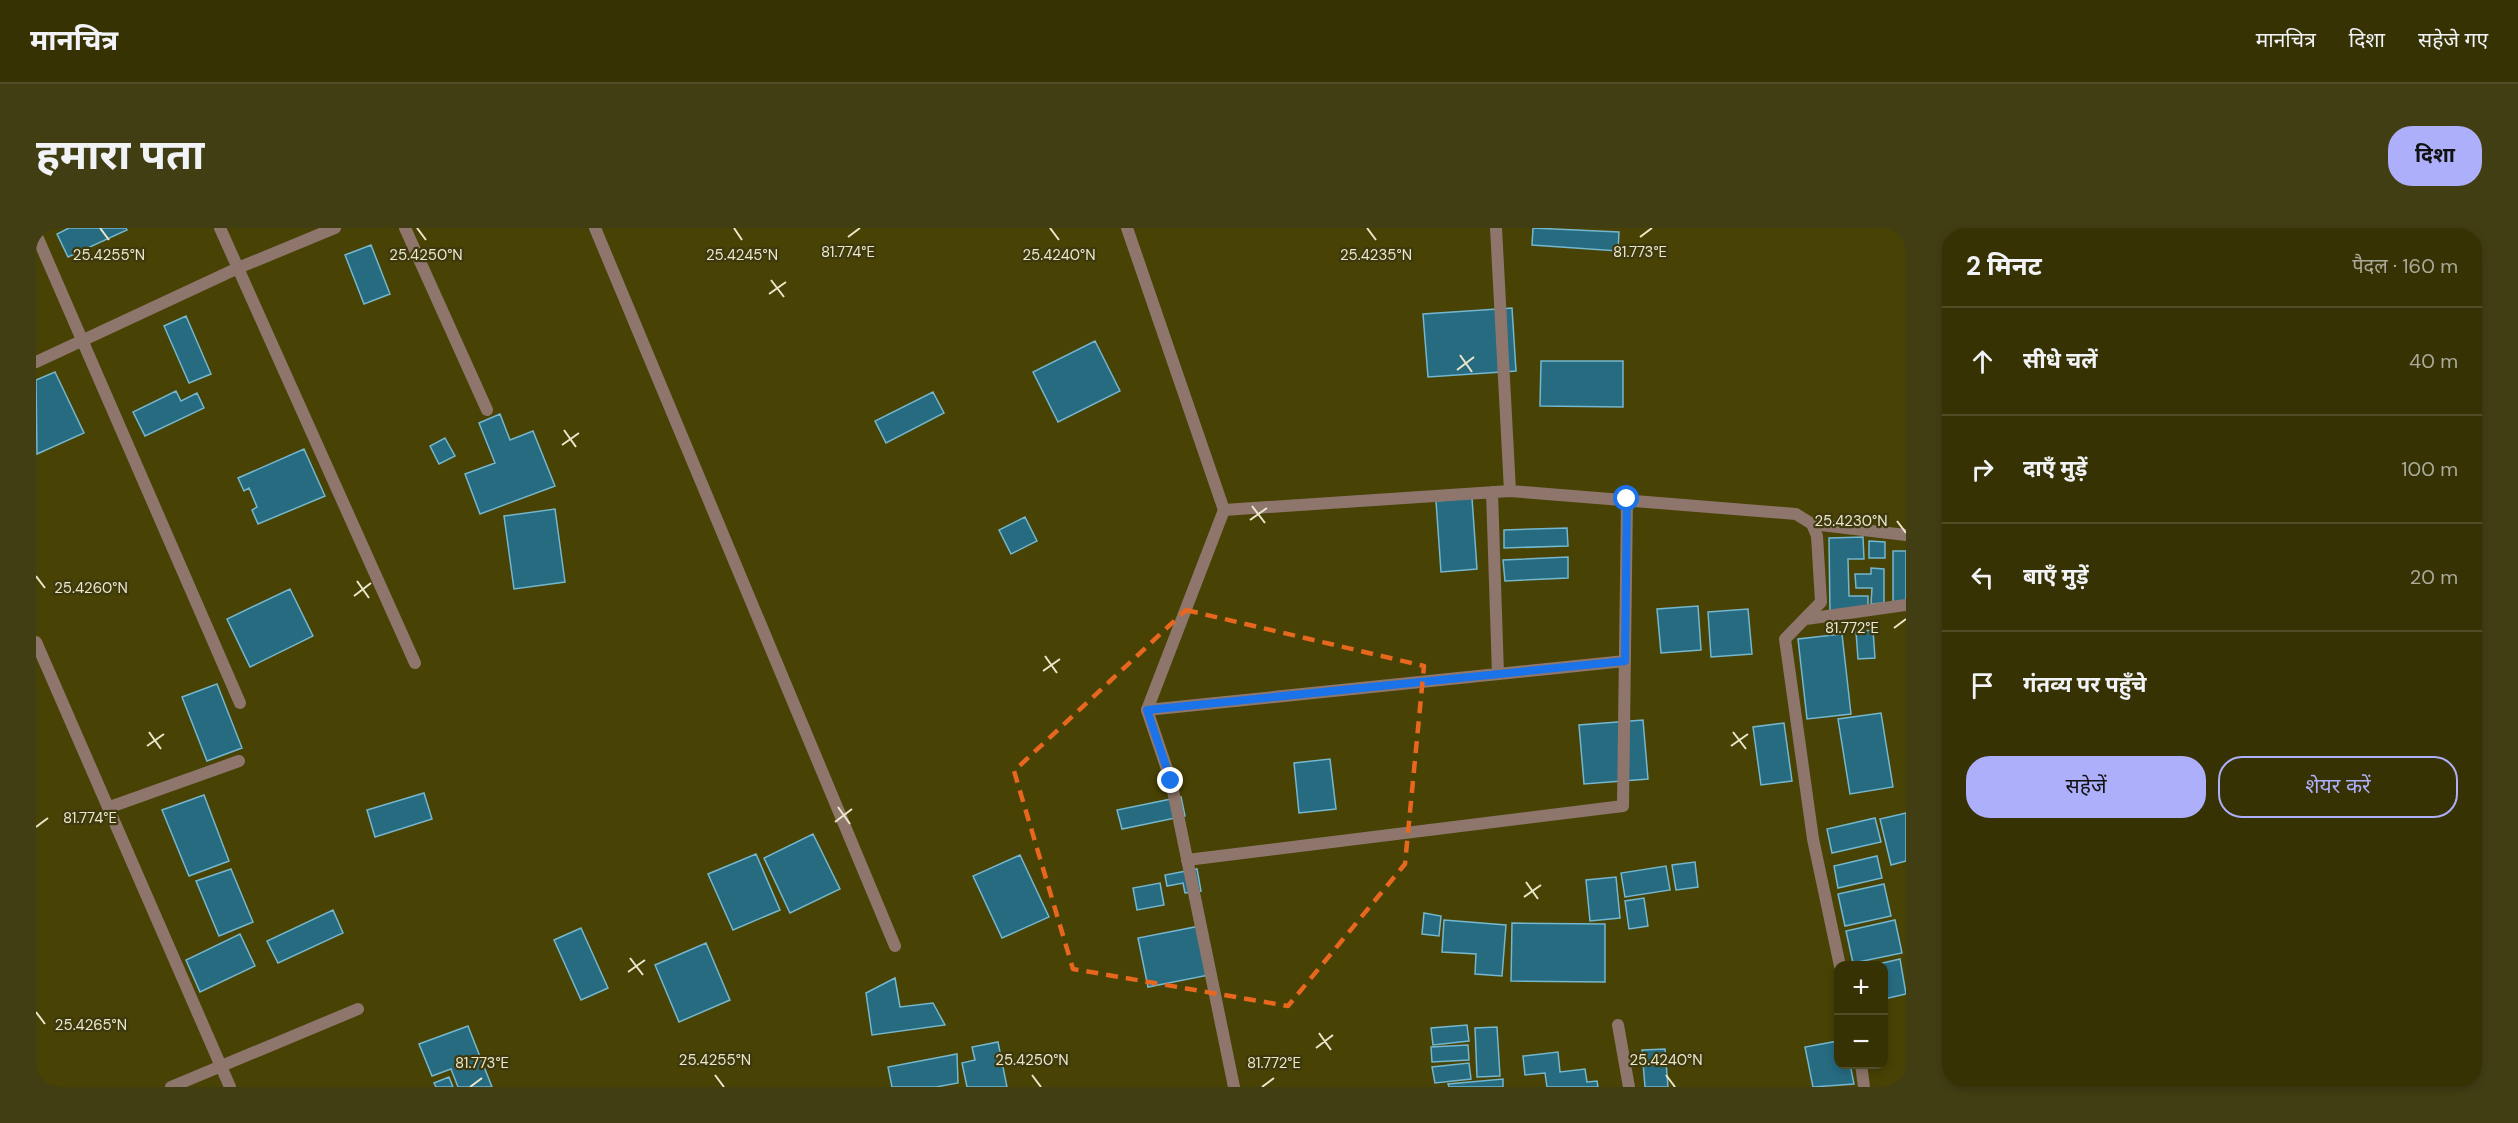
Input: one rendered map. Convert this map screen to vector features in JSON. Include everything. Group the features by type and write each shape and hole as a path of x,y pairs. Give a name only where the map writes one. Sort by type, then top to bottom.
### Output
{"street":[{"path":"220,228 415,663"},
{"path":"36,362 238,268 335,228"},
{"path":"405,228 487,410"},
{"path":"595,228 895,946"},
{"path":"1127,228 1224,510 1147,710 1171,781 1234,1087"},
{"path":"1496,228 1510,491"},
{"path":"36,234 240,703"},
{"path":"1224,510 1510,491 1796,514 1812,525 1906,535"},
{"path":"1492,492 1498,674"},
{"path":"1187,861 1623,806 1627,499"},
{"path":"1812,525 1817,536 1821,602 1785,639 1813,839 1839,961"},
{"path":"1806,619 1906,605"},
{"path":"36,642 110,807 230,1087"},
{"path":"1147,710 1625,661"},
{"path":"110,807 239,761"},
{"path":"171,1087 358,1009"},
{"path":"1618,1025 1629,1087"},
{"path":"1862,1069 1864,1087"}],"highlighted area":[{"path":"1186,610 1424,666 1405,864 1288,1006 1073,969 1014,771"}],"building":[{"path":"69,228 126,228 127,230 68,257 57,234"},
{"path":"1533,228 1619,232 1618,251 1532,245"},
{"path":"371,245 390,294 364,304 345,255"},
{"path":"1512,308 1516,371 1428,377 1423,314"},
{"path":"186,316 211,374 189,383 164,326"},
{"path":"1095,341 1120,391 1058,422 1033,372"},
{"path":"1541,361 1623,361 1623,407 1540,406"},
{"path":"55,372 84,433 37,454 36,380"},
{"path":"176,391 181,401 197,393 204,408 145,436 133,412"},
{"path":"933,392 944,413 886,443 875,421"},
{"path":"500,414 510,440 533,431 555,486 480,514 465,474 495,463 479,423"},
{"path":"445,438 455,456 439,464 430,446"},
{"path":"304,449 325,496 258,524 252,510 257,507 249,488 244,491 238,478"},
{"path":"1472,498 1477,569 1441,572 1436,501"},
{"path":"555,509 565,582 514,589 504,516"},
{"path":"1025,517 1037,541 1011,554 999,530"},
{"path":"1567,528 1568,546 1504,548 1504,530"},
{"path":"1863,537 1864,559 1848,559 1849,596 1868,596 1868,613 1830,613 1829,538"},
{"path":"1869,541 1885,542 1885,558 1869,558"},
{"path":"1893,551 1906,551 1906,607 1893,607"},
{"path":"1568,557 1568,578 1505,581 1503,560"},
{"path":"1871,568 1884,569 1884,603 1871,604 1872,588 1856,588 1855,574 1871,574"},
{"path":"290,589 313,636 250,667 227,619"},
{"path":"1698,606 1701,650 1661,653 1657,609"},
{"path":"1748,609 1752,654 1711,657 1708,612"},
{"path":"1873,630 1875,658 1858,659 1856,632"},
{"path":"1842,634 1851,714 1807,719 1798,639"},
{"path":"217,684 242,748 207,761 182,697"},
{"path":"1881,713 1893,787 1850,794 1838,719"},
{"path":"1643,720 1648,779 1584,784 1579,725"},
{"path":"1784,723 1792,781 1761,785 1753,727"},
{"path":"1330,759 1336,809 1299,813 1294,763"},
{"path":"424,793 432,819 375,837 367,810"},
{"path":"204,795 229,861 189,876 162,810"},
{"path":"1181,797 1185,816 1122,829 1117,810"},
{"path":"1906,813 1906,861 1891,865 1880,819"},
{"path":"1875,818 1881,842 1832,853 1827,829"},
{"path":"813,834 840,889 790,913 764,858"},
{"path":"756,854 780,910 733,930 708,874"},
{"path":"1020,855 1049,917 1002,938 973,876"},
{"path":"1877,856 1882,878 1838,888 1834,866"},
{"path":"1695,862 1698,887 1676,890 1672,865"},
{"path":"1666,866 1670,890 1625,897 1621,873"},
{"path":"231,869 253,922 219,936 196,881"},
{"path":"1197,869 1201,891 1185,893 1183,883 1167,886 1165,875"},
{"path":"1616,877 1620,918 1590,921 1586,880"},
{"path":"1160,883 1164,905 1137,910 1133,888"},
{"path":"1884,884 1891,916 1845,926 1838,894"},
{"path":"1644,898 1648,926 1629,929 1625,901"},
{"path":"333,910 343,933 278,963 267,941"},
{"path":"1424,913 1441,916 1439,936 1422,934"},
{"path":"1444,920 1506,925 1502,976 1475,974 1476,954 1442,952"},
{"path":"1895,920 1902,953 1853,961 1846,931"},
{"path":"1512,923 1605,924 1605,982 1511,981"},
{"path":"1200,926 1209,975 1148,987 1138,938"},
{"path":"581,928 608,988 581,1000 554,940"},
{"path":"240,934 255,966 200,992 186,960"},
{"path":"706,943 730,1000 679,1022 655,965"},
{"path":"1900,959 1906,994 1888,998 1888,962"},
{"path":"895,978 900,1007 933,1003 945,1025 872,1035 866,993"},
{"path":"1467,1025 1469,1041 1433,1045 1431,1028"},
{"path":"468,1026 492,1087 458,1087 451,1069 432,1076 419,1044"},
{"path":"1497,1027 1500,1076 1477,1077 1475,1028"},
{"path":"998,1042 1007,1087 967,1087 962,1063 975,1060 972,1047"},
{"path":"1834,1042 1834,1069 1851,1069 1854,1084 1813,1087 1805,1047"},
{"path":"1468,1045 1469,1060 1432,1062 1431,1047"},
{"path":"1665,1049 1668,1087 1645,1087 1642,1050"},
{"path":"1558,1052 1560,1072 1585,1069 1587,1082 1597,1081 1598,1087 1547,1087 1545,1073 1525,1075 1523,1056"},
{"path":"957,1054 958,1083 936,1087 892,1087 888,1067"},
{"path":"1469,1063 1471,1079 1435,1083 1432,1067"},
{"path":"449,1077 453,1087 436,1087 434,1083"},
{"path":"1503,1079 1503,1087 1449,1087 1448,1084"}],"route":[{"path":"1171,781 1147,710 1625,661 1627,499"}]}
